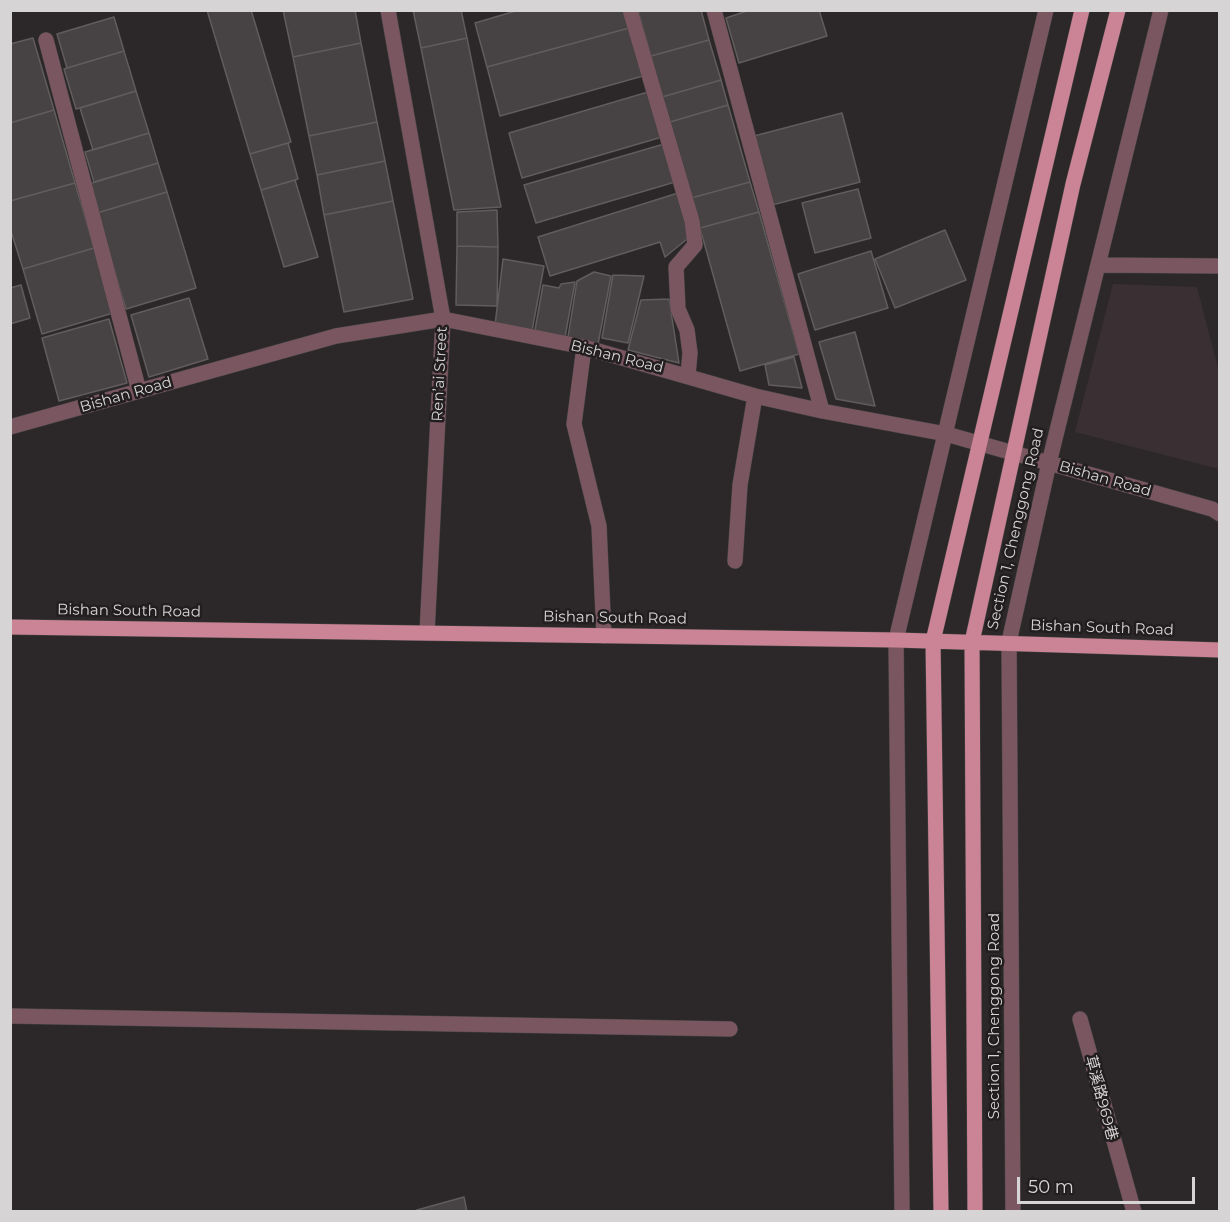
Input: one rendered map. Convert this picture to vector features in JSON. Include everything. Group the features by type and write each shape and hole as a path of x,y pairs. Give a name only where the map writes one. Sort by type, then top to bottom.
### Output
{"main road":[{"path":"941,1212 933,641 1082,10"},
{"name":"Section 1, Chenggong Road","path":"975,1212 972,642 1073,184 1118,10"},
{"name":"Bishan South Road","path":"10,627 1009,642 1220,650"}],"street":[{"name":"Ren’ai Street","path":"388,10 443,319 427,633"},
{"path":"630,10 692,221 695,245 676,267 678,309 687,330 690,353 688,375"},
{"path":"714,10 822,411"},
{"path":"902,1212 896,640 1046,10"},
{"name":"Section 1, Chenggong Road","path":"1013,1212 1009,642 1049,463 1161,10"},
{"path":"46,40 139,391"},
{"path":"1098,265 1220,266"},
{"name":"Bishan Road","path":"10,427 336,336 443,319 584,347 755,396 946,434 1220,514"},
{"path":"584,347 574,424 598,526 604,636"},
{"path":"735,561 740,485 755,396"},
{"path":"10,1016 730,1029"},
{"name":"草溪路969巷","path":"1080,1019 1134,1212"}],"shaded area":[{"path":"1113,284 1197,287 1219,372 1219,469 1075,432"}],"building":[{"path":"207,10 251,10 291,142 250,154"},
{"path":"283,10 355,10 361,43 293,57"},
{"path":"413,10 461,10 467,38 421,48"},
{"path":"519,10 624,10 629,28 487,67 475,23"},
{"path":"638,10 701,10 709,40 651,56"},
{"path":"750,10 819,10 827,36 739,63 726,18"},
{"path":"114,17 124,51 67,68 57,34"},
{"path":"629,28 643,76 500,116 487,67"},
{"path":"33,38 54,110 10,123 10,44"},
{"path":"467,38 501,207 454,210 421,48"},
{"path":"709,40 721,80 662,97 651,56"},
{"path":"361,43 377,122 309,136 293,57"},
{"path":"124,51 136,91 76,109 64,69"},
{"path":"721,80 728,105 670,122 662,97"},
{"path":"136,91 149,133 93,150 80,108"},
{"path":"648,92 662,137 522,178 509,133"},
{"path":"728,105 750,182 691,198 670,122"},
{"path":"54,110 75,183 10,201 10,123"},
{"path":"842,113 860,182 772,205 754,136"},
{"path":"377,122 385,161 317,175 309,136"},
{"path":"149,133 158,163 94,182 85,152"},
{"path":"288,143 298,179 261,190 250,154"},
{"path":"664,144 675,182 536,223 524,185"},
{"path":"385,161 393,201 324,215 317,175"},
{"path":"158,163 167,192 97,213 89,184"},
{"path":"295,180 318,257 284,267 261,190"},
{"path":"750,182 759,212 700,228 691,198"},
{"path":"75,183 94,248 23,269 10,228 10,201"},
{"path":"858,189 871,238 815,253 802,203"},
{"path":"167,192 196,288 126,309 97,213"},
{"path":"678,193 692,235 665,257 660,242 550,276 538,237"},
{"path":"393,201 413,299 344,312 324,215"},
{"path":"497,210 498,247 457,246 457,212"},
{"path":"759,212 799,354 740,371 700,228"},
{"path":"945,230 966,280 895,308 875,259"},
{"path":"457,246 498,247 497,306 456,305"},
{"path":"94,248 113,313 42,334 23,269"},
{"path":"871,251 888,308 815,330 798,274"},
{"path":"503,259 544,266 532,331 495,325"},
{"path":"594,272 611,276 598,344 568,337 577,281"},
{"path":"613,275 644,276 628,343 602,338"},
{"path":"575,282 565,337 535,330 543,285 559,288 561,284"},
{"path":"21,285 30,318 10,324 10,288"},
{"path":"189,298 208,359 149,377 131,315"},
{"path":"669,299 679,363 628,350 641,300"},
{"path":"109,319 127,383 59,401 42,338"},
{"path":"855,332 875,406 836,399 819,342"},
{"path":"794,357 802,388 769,385 765,365"},
{"path":"464,1197 467,1212 417,1212 417,1210"}]}
